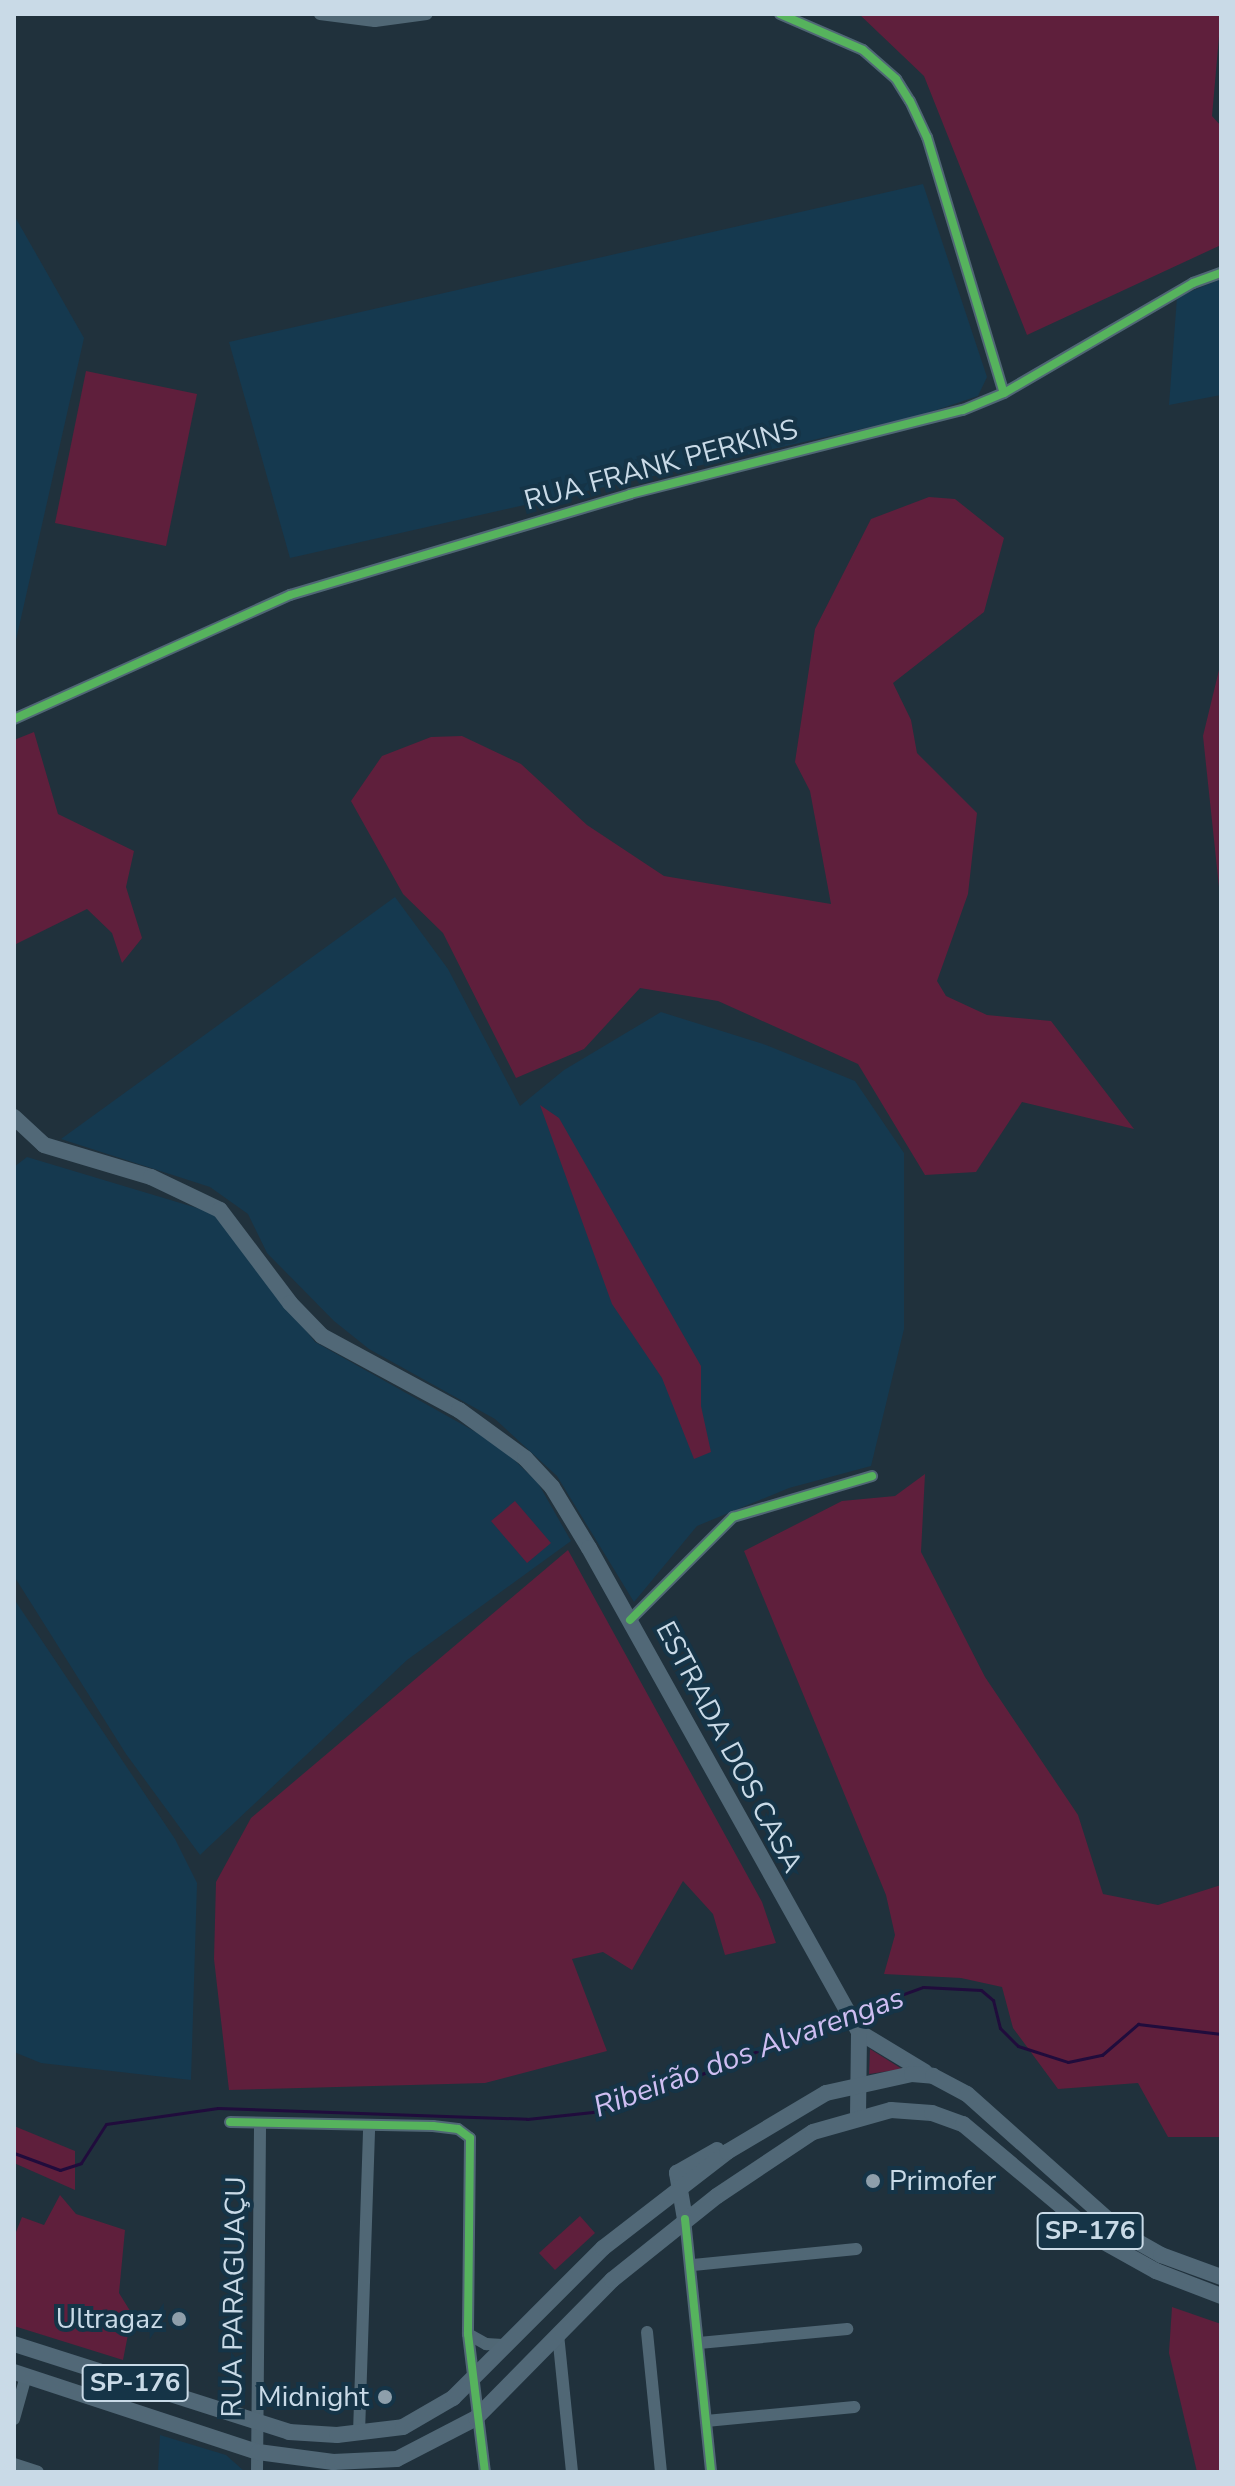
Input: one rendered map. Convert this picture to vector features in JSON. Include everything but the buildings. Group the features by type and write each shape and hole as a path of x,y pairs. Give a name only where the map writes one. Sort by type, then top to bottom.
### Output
{"main road":[{"name":"ESTRADA DOS CASA","path":"14,1117 44,1145 151,1177 220,1210 248,1241 282,1294 322,1336 501,1438 552,1487 630,1620 856,2027"},
{"path":"856,2027 860,2053 858,2116"},
{"path":"856,2027 933,2076"},
{"path":"836,2089 860,2053"},
{"name":"SP-176","path":"14,2344 289,2432 359,2433 418,2422 471,2380 603,2248 677,2189 750,2137 836,2089 859,2082 933,2076 974,2099 1124,2234 1161,2255 1221,2277"},
{"name":"SP-176","path":"20,2374 258,2452 333,2462 397,2459 476,2418 612,2280 685,2219 813,2132 858,2116 911,2110 963,2124 1104,2242 1156,2271 1221,2296"},
{"path":"677,2189 685,2219"}],"street":[{"path":"320,14 375,21 427,14"},
{"path":"780,14 863,50 896,79 910,101 936,164 1004,393"},
{"name":"RUA FRANK PERKINS","path":"14,719 290,595 630,494 963,410 1004,393 1193,283 1221,273"},
{"path":"630,1620 733,1517 872,1476"},
{"path":"230,2122 449,2127 470,2138 468,2334 471,2380 485,2472"},
{"name":"RUA PARAGUAÇU","path":"257,2472 260,2123"},
{"path":"359,2433 369,2125"},
{"path":"685,2219 693,2265 711,2472"},
{"path":"693,2265 856,2249"},
{"path":"699,2343 847,2329"},
{"path":"647,2332 661,2472"},
{"path":"468,2334 486,2344 503,2345"},
{"path":"558,2334 572,2472"},
{"path":"14,2419 20,2374"},
{"path":"706,2421 854,2407"},
{"path":"14,2464 38,2472"}],"shaded area":[{"path":"859,14 1221,14 1212,116 1221,126 1221,245 1027,335 924,76"},
{"path":"923,184 987,377 978,396 919,416 290,558 229,342"},
{"path":"14,215 84,338 14,649"},
{"path":"1221,279 1221,395 1169,405 1177,297"},
{"path":"86,371 197,394 166,546 55,523"},
{"path":"929,497 955,499 1004,538 984,612 893,683 911,720 917,753 977,813 968,894 937,981 946,996 987,1015 1051,1021 1134,1129 1022,1102 976,1172 925,1175 858,1064 718,1001 640,988 584,1049 516,1078 443,933 403,894 351,801 382,756 431,737 462,736 521,764 587,825 664,876 831,904 810,791 795,762 815,629 871,519"},
{"path":"1221,603 1221,906 1203,736 1219,670"},
{"path":"34,732 58,814 134,851 126,887 142,938 122,963 112,933 87,909 14,945 14,740"},
{"path":"395,897 448,969 520,1106 564,1070 661,1012 766,1045 855,1081 904,1153 904,1329 871,1466 789,1488 697,1526 634,1602 557,1476 495,1419 369,1349 334,1321 267,1253 248,1214 210,1187 61,1139"},
{"path":"540,1105 559,1118 701,1366 701,1406 711,1452 694,1459 662,1378 612,1304"},
{"path":"27,1157 217,1214 315,1342 499,1445 538,1483 571,1541 407,1660 200,1855 126,1754 14,1576 14,1167"},
{"path":"925,1474 921,1552 985,1677 1078,1815 1103,1894 1158,1905 1221,1885 1221,2137 1168,2137 1138,2083 1058,2089 1013,2028 1002,1987 961,1978 884,1974 895,1935 886,1895 744,1551 842,1501 895,1496"},
{"path":"515,1501 551,1543 527,1563 491,1521"},
{"path":"568,1550 762,1902 776,1943 725,1955 713,1914 683,1881 632,1970 603,1952 572,1959 607,2051 485,2083 229,2090 214,1959 216,1882 251,1818"},
{"path":"14,1599 175,1839 197,1883 191,2080 41,2063 14,2052"},
{"path":"870,2049 902,2069 869,2074"},
{"path":"14,2126 75,2151 75,2190 14,2163"},
{"path":"60,2195 76,2214 125,2230 119,2293 132,2314 123,2360 14,2326 14,2237 22,2217 44,2225"},
{"path":"580,2216 595,2233 555,2270 539,2253"},
{"path":"1172,2307 1221,2324 1221,2472 1197,2472 1169,2353"},
{"path":"160,2435 226,2455 244,2471 158,2472"}],"waterway":[{"name":"Ribeirão dos Alvarengas","path":"854,2012 923,1987 981,1990 993,2000 1000,2028 1018,2046 1068,2062 1102,2055 1138,2024 1221,2034"},
{"name":"Ribeirão dos Alvarengas","path":"14,2153 60,2170 81,2163 106,2124 218,2108 527,2119 593,2112 653,2094 843,2016"}],"cycle path":[{"path":"780,14 863,50 896,79 910,101 927,137 1004,393"},
{"path":"14,719 290,595 630,494 963,410 1004,393 1193,283 1221,273"},
{"path":"630,1620 733,1517 872,1476"},
{"path":"230,2122 433,2126 458,2129 470,2138 468,2334 485,2472"},
{"path":"685,2219 711,2472"}],"place":[{"name":"Primofer","path":"873,2181"},
{"name":"Ultragaz","path":"179,2319"},
{"name":"Midnight","path":"385,2397"}]}
